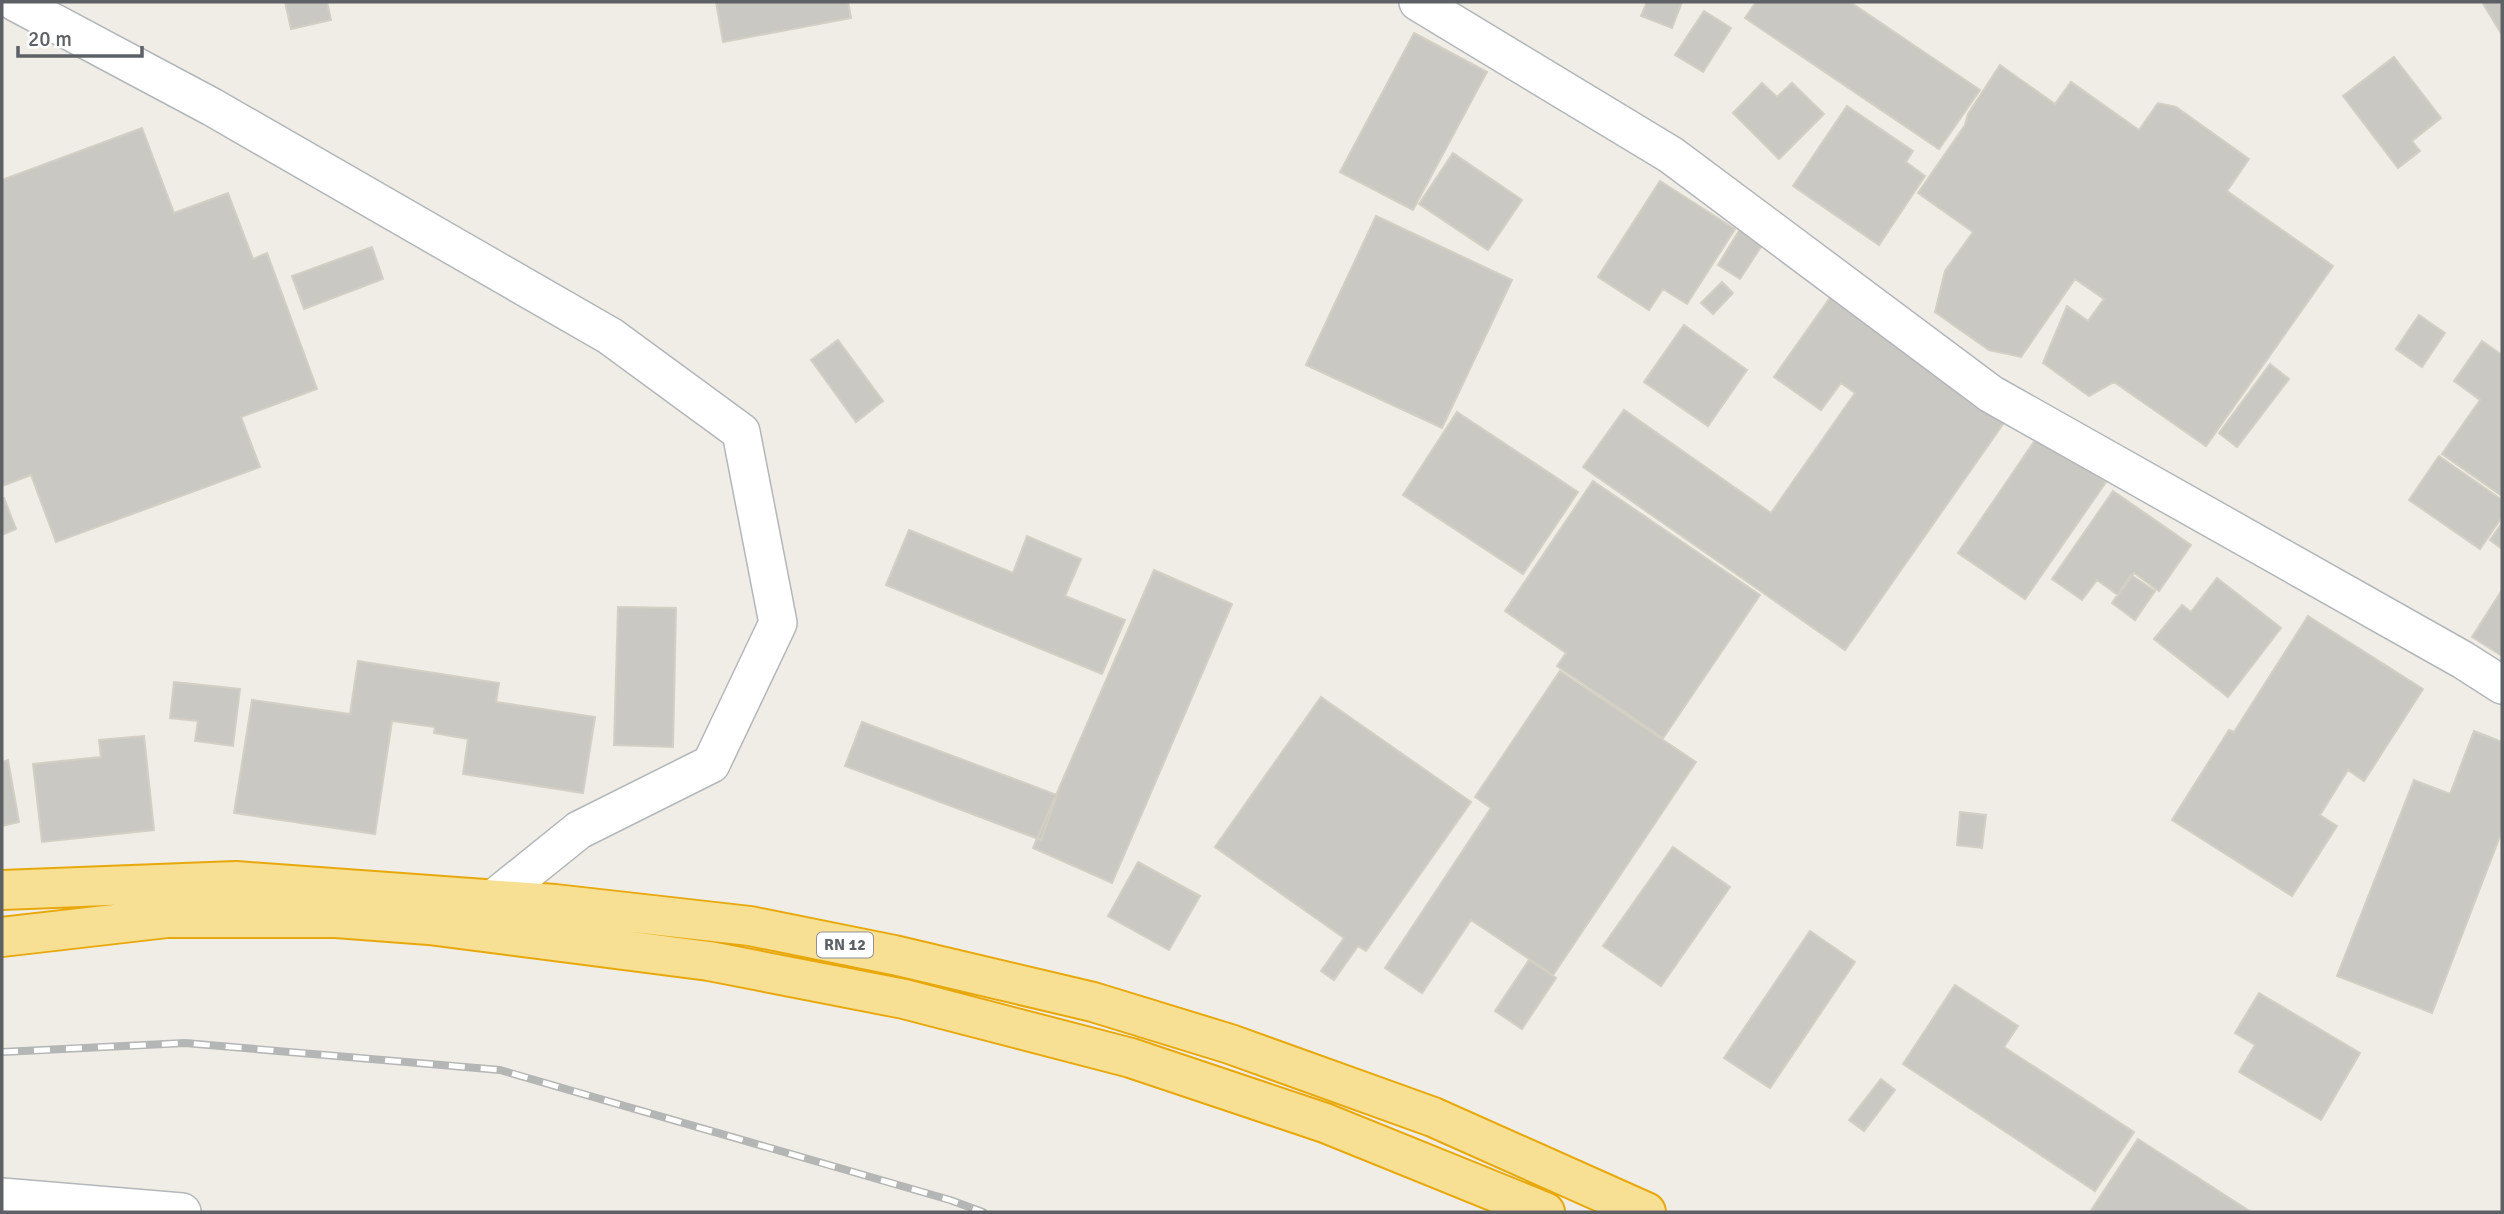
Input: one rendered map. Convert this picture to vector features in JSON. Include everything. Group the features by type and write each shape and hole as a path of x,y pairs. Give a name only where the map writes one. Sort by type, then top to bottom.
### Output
{"highway":[{"name":"RN 12","path":"2,890 236,881 555,904 750,926 894,955 1093,1002 1230,1044 1433,1117 1646,1212"},
{"name":"RN 12","path":"2,937 167,918 336,918 429,925 709,961 904,999 1131,1058 1325,1123 1545,1212"}],"street":[{"path":"15,2 212,107 610,336 741,432 778,623 711,764 579,830 492,900"},
{"path":"1418,2 1671,155 1991,394 2463,660 2502,685"},
{"path":"2,1197 182,1212"}],"building":[{"path":"285,2 327,2 331,20 291,29"},
{"path":"716,2 848,2 851,18 723,42"},
{"path":"1647,2 1682,2 1672,28 1641,16"},
{"path":"1756,2 1850,2 1980,90 1939,149 1745,18"},
{"path":"2482,2 2502,2 2502,35"},
{"path":"1704,11 1731,28 1703,72 1675,55"},
{"path":"1414,33 1487,72 1413,210 1340,172"},
{"path":"2394,57 2441,118 2412,141 2420,151 2398,168 2343,96"},
{"path":"2000,65 2055,104 2071,82 2139,130 2158,103 2176,107 2249,159 2227,191 2333,266 2206,446 2114,382 2089,396 2043,363 2067,306 2088,321 2104,299 2075,279 2021,357 1989,350 1935,312 1945,271 1973,232 1918,193 1965,125 1968,114"},
{"path":"1762,83 1777,97 1792,83 1824,114 1779,159 1733,113"},
{"path":"1847,106 1913,151 1906,162 1925,176 1879,245 1793,186"},
{"path":"142,128 174,213 228,193 253,259 267,253 317,389 241,417 260,467 56,542 31,475 2,486 2,180"},
{"path":"1453,153 1522,200 1488,250 1419,204"},
{"path":"1660,181 1735,229 1687,304 1663,289 1649,310 1598,277"},
{"path":"1376,216 1512,280 1442,428 1306,365"},
{"path":"1745,221 1768,236 1740,279 1718,265"},
{"path":"372,247 383,279 304,309 292,276"},
{"path":"1722,282 1733,293 1713,314 1701,303"},
{"path":"1832,295 2008,417 1845,650 1583,467 1624,410 1771,513 1855,393 1841,383 1821,410 1774,377"},
{"path":"2419,315 2445,333 2422,367 2396,349"},
{"path":"1684,325 1747,370 1708,426 1644,382"},
{"path":"838,340 883,401 856,422 811,360"},
{"path":"2482,341 2502,355 2502,496 2442,454 2480,400 2454,381"},
{"path":"2270,364 2289,379 2237,447 2219,433"},
{"path":"1457,412 1578,492 1523,574 1403,495"},
{"path":"2038,436 2106,482 2025,599 1958,553"},
{"path":"2439,456 2502,500 2502,517 2480,549 2409,500"},
{"path":"1593,481 1760,595 1663,738 1557,666 1566,653 1505,611"},
{"path":"2113,491 2191,545 2159,591 2134,573 2118,595 2097,580 2082,600 2052,579"},
{"path":"4,498 16,529 2,535 2,499"},
{"path":"2502,523 2502,549 2490,540"},
{"path":"909,530 1013,573 1027,536 1081,559 1065,596 1125,620 1102,674 886,585"},
{"path":"1154,570 1232,604 1112,883 1033,848"},
{"path":"2131,575 2155,591 2135,620 2112,603"},
{"path":"2217,578 2281,628 2228,697 2154,639 2182,605 2191,612"},
{"path":"2502,590 2502,656 2472,637"},
{"path":"618,607 676,608 673,747 614,745"},
{"path":"2308,616 2423,689 2364,781 2348,770 2320,815 2337,826 2292,896 2172,820 2229,730 2234,732"},
{"path":"358,661 499,683 496,702 595,717 583,793 463,774 468,739 434,733 435,727 392,721 375,834 234,813 252,700 350,714"},
{"path":"1560,671 1696,762 1553,975 1471,920 1422,993 1385,968 1491,808 1475,797"},
{"path":"174,682 240,689 233,746 195,741 198,721 170,718"},
{"path":"1321,697 1471,802 1366,951 1358,946 1334,980 1321,971 1344,938 1215,847"},
{"path":"862,722 1057,795 1041,840 845,766"},
{"path":"2474,731 2502,742 2502,831 2432,1013 2337,976 2414,780 2450,794"},
{"path":"144,736 154,830 42,842 33,764 101,757 99,740"},
{"path":"8,760 19,822 2,826 2,762"},
{"path":"1960,812 1986,815 1982,848 1957,845"},
{"path":"1673,847 1730,887 1661,986 1603,946"},
{"path":"1138,862 1200,896 1169,950 1108,916"},
{"path":"1810,931 1855,962 1770,1088 1724,1058"},
{"path":"1529,960 1556,978 1522,1029 1495,1011"},
{"path":"1955,985 2018,1026 2004,1047 2134,1132 2095,1191 1903,1064"},
{"path":"2259,993 2360,1053 2321,1120 2239,1072 2255,1045 2235,1033"},
{"path":"1881,1079 1895,1090 1864,1131 1849,1120"},
{"path":"2138,1139 2251,1212 2090,1212"}],"railway":[{"path":"2,1052 185,1043 500,1070 950,1200 983,1212"}]}
